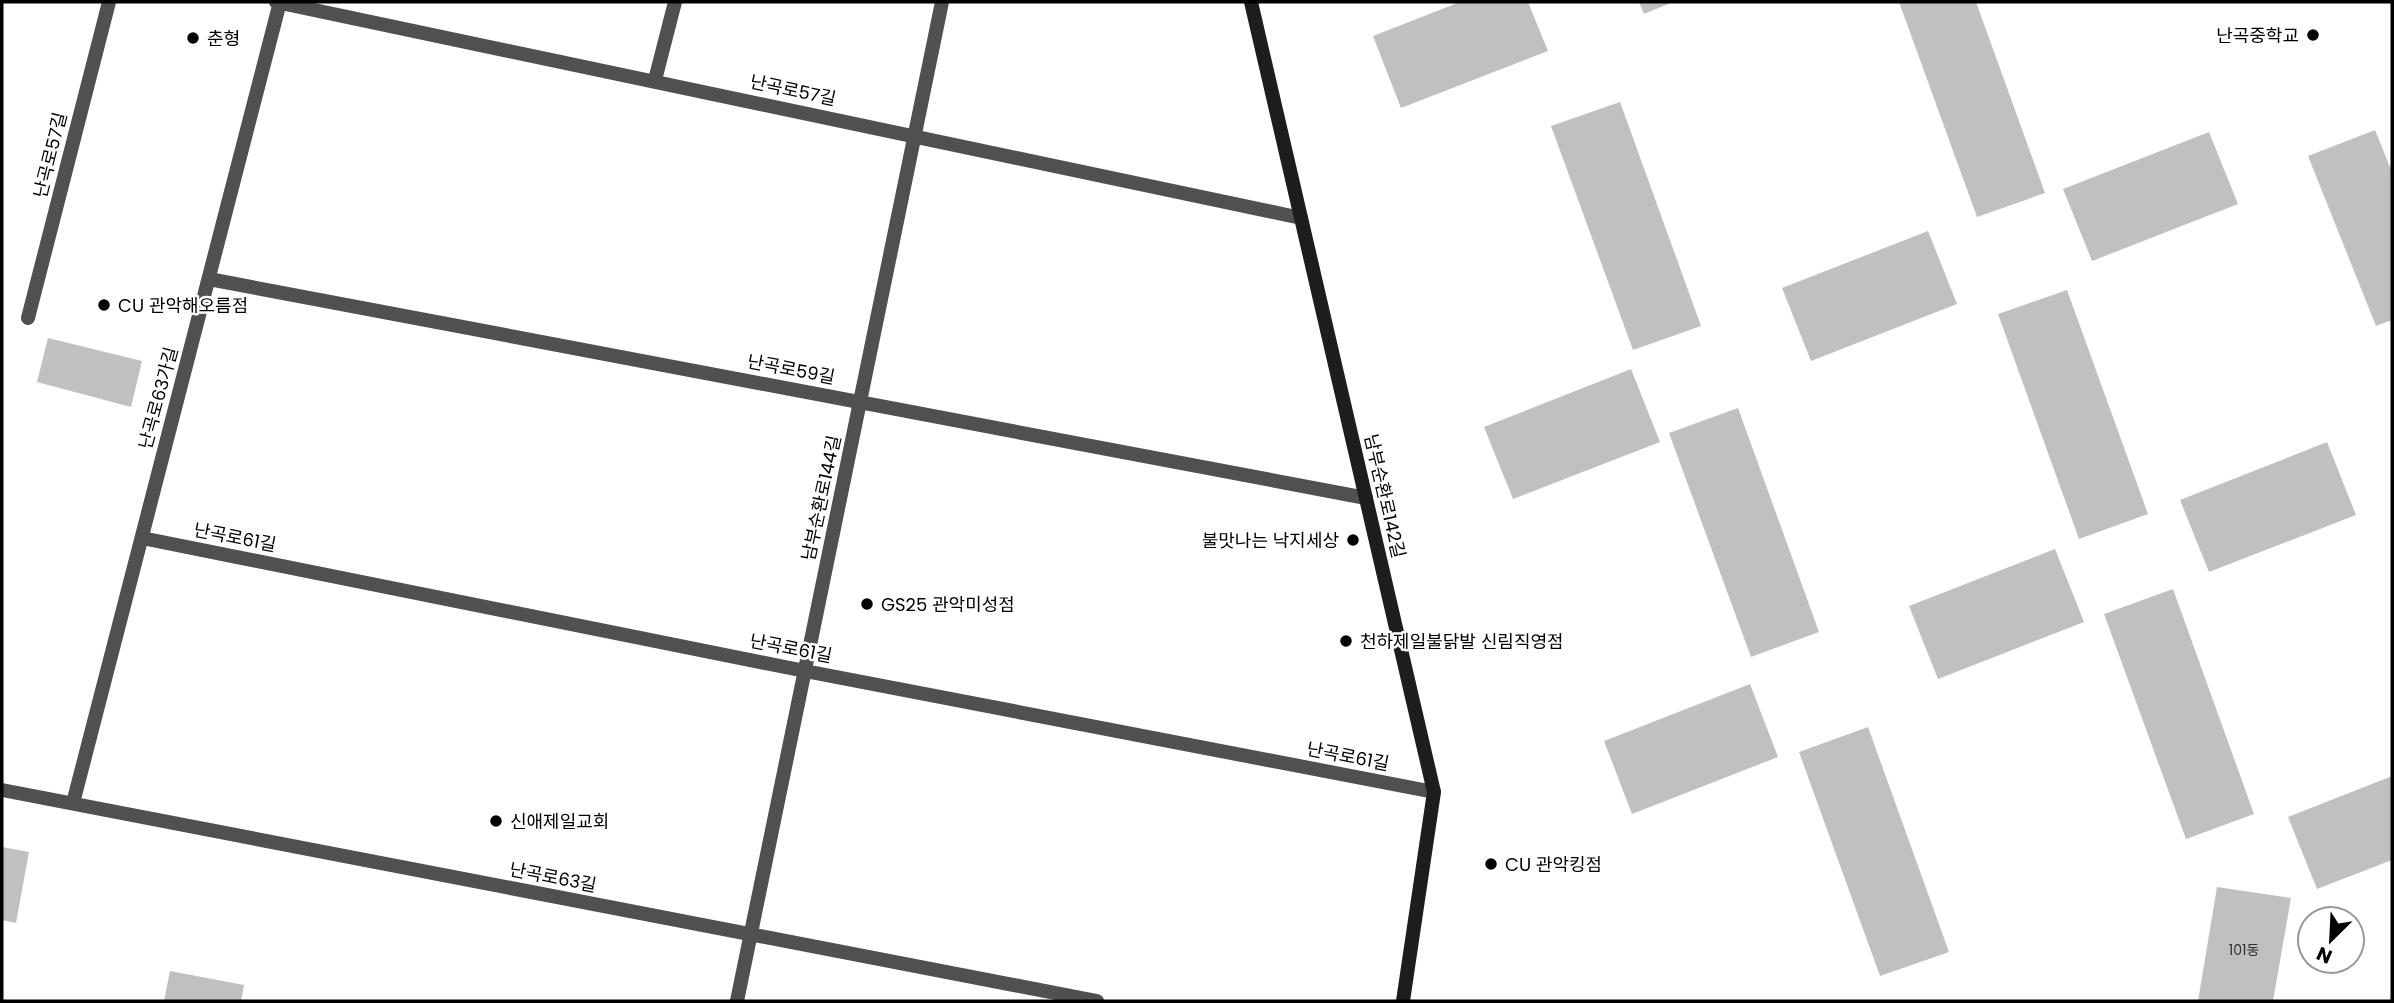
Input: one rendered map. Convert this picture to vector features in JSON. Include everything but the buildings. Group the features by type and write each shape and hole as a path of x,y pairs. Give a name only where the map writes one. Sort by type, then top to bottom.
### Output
{"street":[{"name":"난곡로57길","path":"28,318 109,2"},
{"name":"난곡로57길","path":"279,2 1301,218"},
{"name":"난곡로63가길","path":"73,803 279,2"},
{"path":"655,80 675,2"},
{"name":"남부순환로144길","path":"737,1001 942,2"},
{"name":"남부순환로142길","path":"1251,2 1434,792 1403,1001"},
{"name":"난곡로59길","path":"209,278 1366,498"},
{"name":"난곡로61길","path":"142,538 805,671 1434,792"},
{"name":"난곡로63길","path":"2,790 1097,1001"}],"place":[{"name":"난곡중학교","path":"2313,35"},
{"name":"춘형","path":"193,38"},
{"name":"CU 관악해오름점","path":"104,305"},
{"name":"불맛나는 낙지세상","path":"1353,540"},
{"name":"GS25 관악미성점","path":"867,604"},
{"name":"천하제일불닭발 신림직영점","path":"1346,641"},
{"name":"신애제일교회","path":"496,821"},
{"name":"CU 관악킹점","path":"1491,864"}]}
